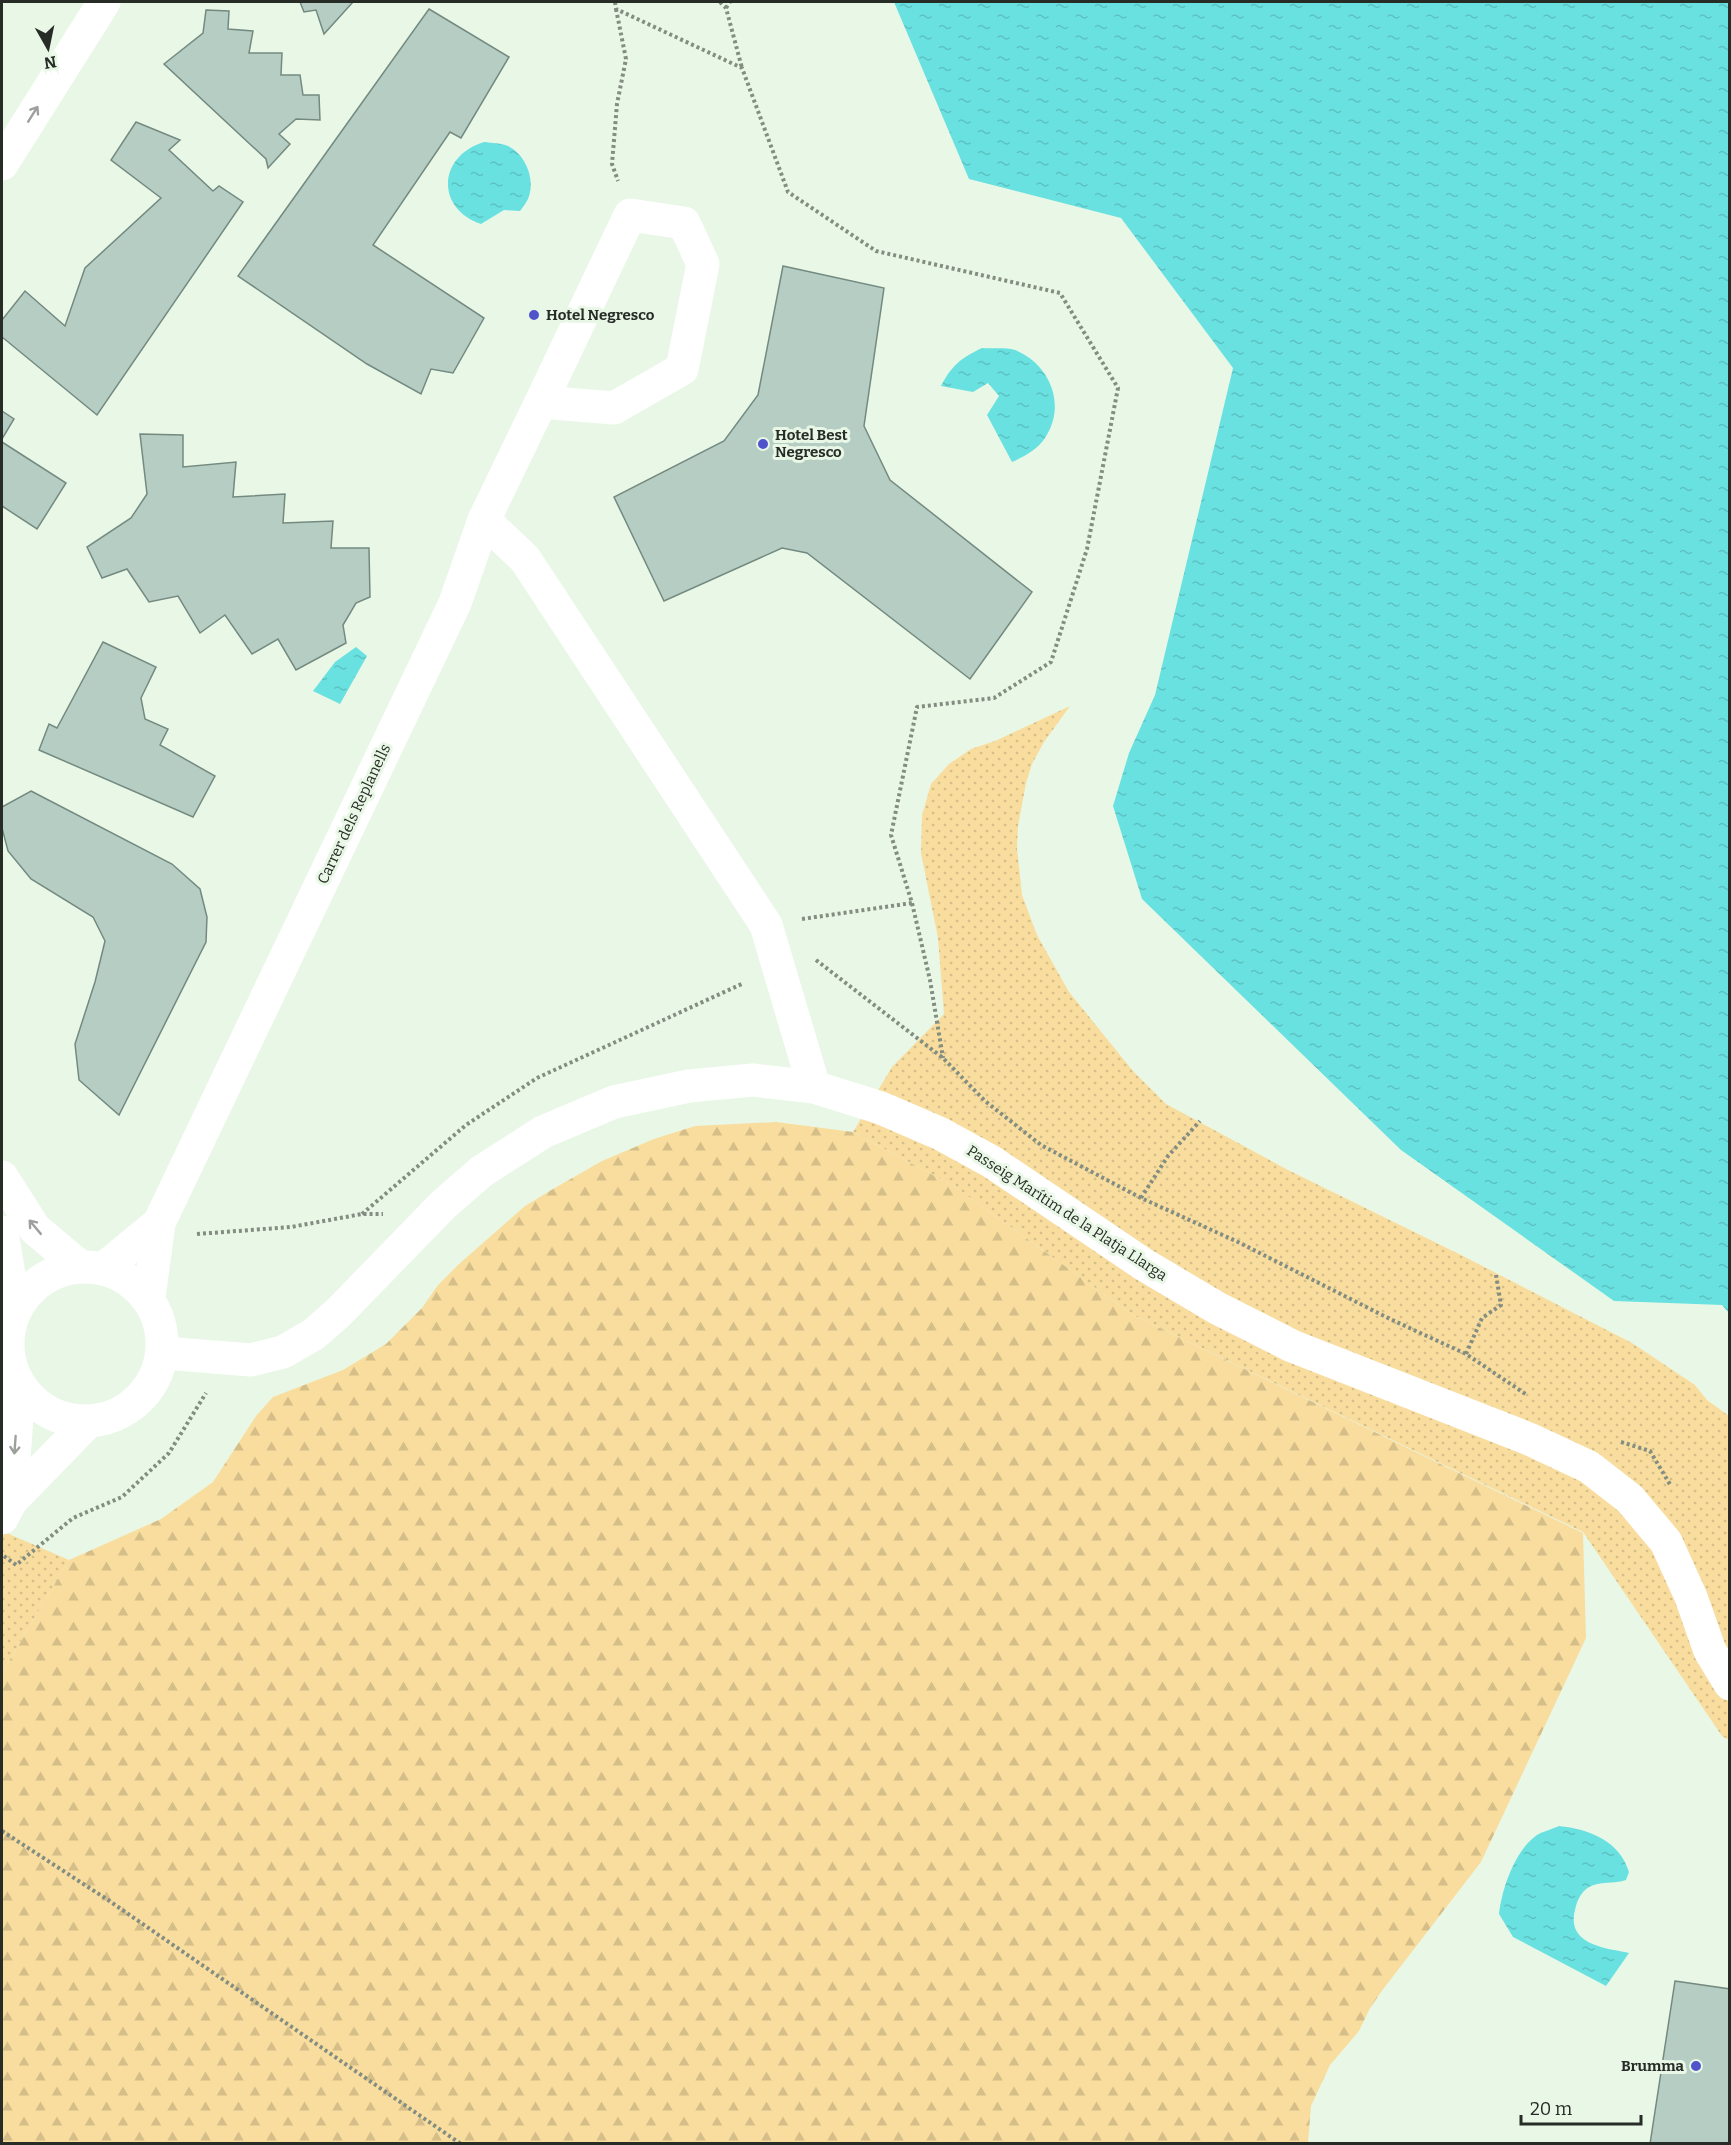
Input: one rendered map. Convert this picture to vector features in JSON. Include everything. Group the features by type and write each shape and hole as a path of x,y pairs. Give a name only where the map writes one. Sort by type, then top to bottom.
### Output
{"street":[{"path":"2,164 104,2"},
{"path":"541,402 614,408 682,369 703,264 684,223 630,215"},
{"name":"Carrer dels Replanells","path":"149,1297 159,1223 455,603 484,520 630,215"},
{"path":"484,520 525,559 766,925 814,1087"},
{"name":"Passeig Marítim de la Platja Llarga","path":"164,1353 250,1360 283,1352 314,1334 338,1313 443,1205 482,1171 543,1132 615,1102 689,1086 753,1080 814,1087 881,1108 941,1134 992,1162 1143,1264 1217,1308 1292,1346 1529,1440 1589,1467 1630,1499 1666,1542 1691,1597 1710,1651 1730,1684"},
{"path":"2,1178 35,1229 91,1267"},
{"name":"Carrer dels Replanells","path":"91,1267 159,1223"},
{"path":"2,1232 14,1305 5,1344 19,1388 6,1510"},
{"path":"14,1305 46,1275 91,1267 116,1271 149,1297 164,1353 151,1388 125,1412 87,1423 51,1416 19,1388"},
{"path":"6,1510 87,1423"}],"path":[{"path":"615,2 626,59 617,104 612,164 630,215"},
{"path":"720,2 726,8 742,68 788,192 876,251 1060,293 1118,388 1087,549 1051,662 994,698 917,707 891,835 912,903 930,980 943,1059"},
{"path":"726,8 730,2"},
{"path":"616,9 742,68"},
{"path":"766,925 840,912 912,903"},
{"path":"766,925 816,960 943,1059 985,1101 1041,1145 1142,1198 1238,1242 1390,1319 1466,1354 1530,1398"},
{"path":"159,1223 195,1234 291,1227 362,1214 466,1125 537,1078 728,989 779,969 816,960"},
{"path":"1142,1198 1168,1156 1200,1121"},
{"path":"1466,1354 1482,1318 1501,1305 1496,1275"},
{"path":"2,1554 16,1565 73,1518 122,1497 169,1452 206,1394 214,1357"},
{"path":"1617,1440 1650,1452 1675,1491"},
{"path":"2,1832 108,1900 461,2144"}],"green space":[{"path":"1070,706 1044,742 1032,764 1026,783 1018,826 1017,848 1022,895 1037,935 1069,992 1133,1071 1166,1104 1288,1170 1632,1343 1695,1385 1707,1400 1729,1416 1729,1740 1722,1736 1583,1532 1133,1315 955,1187 853,1132 892,1067 944,1014 938,938 921,853 922,815 931,784 949,764 971,749 995,741"},
{"path":"776,1122 853,1132 955,1187 1133,1315 1583,1533 1586,1638 1481,1862 1381,1992 1359,2031 1330,2065 1311,2106 1308,2143 2,2143 2,1673 69,1560 161,1519 213,1482 256,1416 273,1397 343,1370 386,1344 422,1308 438,1285 459,1264 525,1206 602,1161 654,1139 695,1126"},
{"path":"2,1531 69,1560 2,1673"}],"water":[{"path":"894,2 1729,2 1729,1313 1722,1305 1614,1301 1401,1150 1142,899 1113,806 1129,753 1155,695 1233,368 1121,218 969,179"},
{"path":"484,142 508,146 520,155 528,169 531,184 528,199 520,211 504,210 481,224 466,216 456,206 450,195 448,182 451,170 458,158 469,149"},
{"path":"982,348 1011,349 1027,356 1046,375 1051,387 1055,412 1045,438 1026,455 1012,462 987,415 999,396 988,383 973,392 941,386 958,363"},
{"path":"356,647 367,656 340,704 313,691 335,662"},
{"path":"1559,1826 1581,1830 1602,1838 1618,1852 1629,1872 1626,1880 1589,1887 1579,1897 1575,1910 1576,1931 1582,1938 1599,1946 1629,1953 1606,1986 1513,1937 1499,1914 1511,1870 1522,1850 1537,1835"}],"building":[{"path":"300,2 353,2 324,34 316,10 304,12"},
{"path":"429,9 509,57 461,138 450,132 373,245 484,318 453,373 431,369 421,394 367,364 238,276"},
{"path":"206,10 229,11 228,29 253,31 249,53 282,53 281,75 300,75 303,95 319,95 320,120 296,119 279,134 290,144 268,168 266,159 164,64 203,33"},
{"path":"136,122 180,140 169,150 213,191 219,186 243,202 97,415 2,337 2,320 25,291 65,326 85,268 161,198 111,160"},
{"path":"783,266 884,288 864,426 890,480 1032,592 970,679 807,553 782,548 664,601 614,497 724,441 758,395"},
{"path":"2,411 14,419 2,439"},
{"path":"140,434 183,435 183,467 236,462 233,497 285,494 283,523 333,521 331,548 369,548 370,597 356,603 343,625 346,643 296,670 278,639 252,654 225,615 200,633 178,596 149,602 127,569 102,578 87,547 131,518 147,494"},
{"path":"2,442 66,483 37,529 2,506"},
{"path":"103,642 156,667 141,698 145,719 168,729 160,745 215,776 193,817 39,750 49,724 57,728"},
{"path":"31,791 172,864 200,889 207,917 206,942 119,1115 79,1080 75,1044 95,982 105,941 93,917 31,879 8,851 2,828 2,807"},
{"name":"Brumma","path":"1675,1981 1730,1989 1730,2144 1650,2144"}],"place":[{"name":"Hotel Negresco","path":"534,315"},
{"name":"Hotel Best Negresco","path":"763,444"},
{"name":"Brumma","path":"1696,2066"}]}
